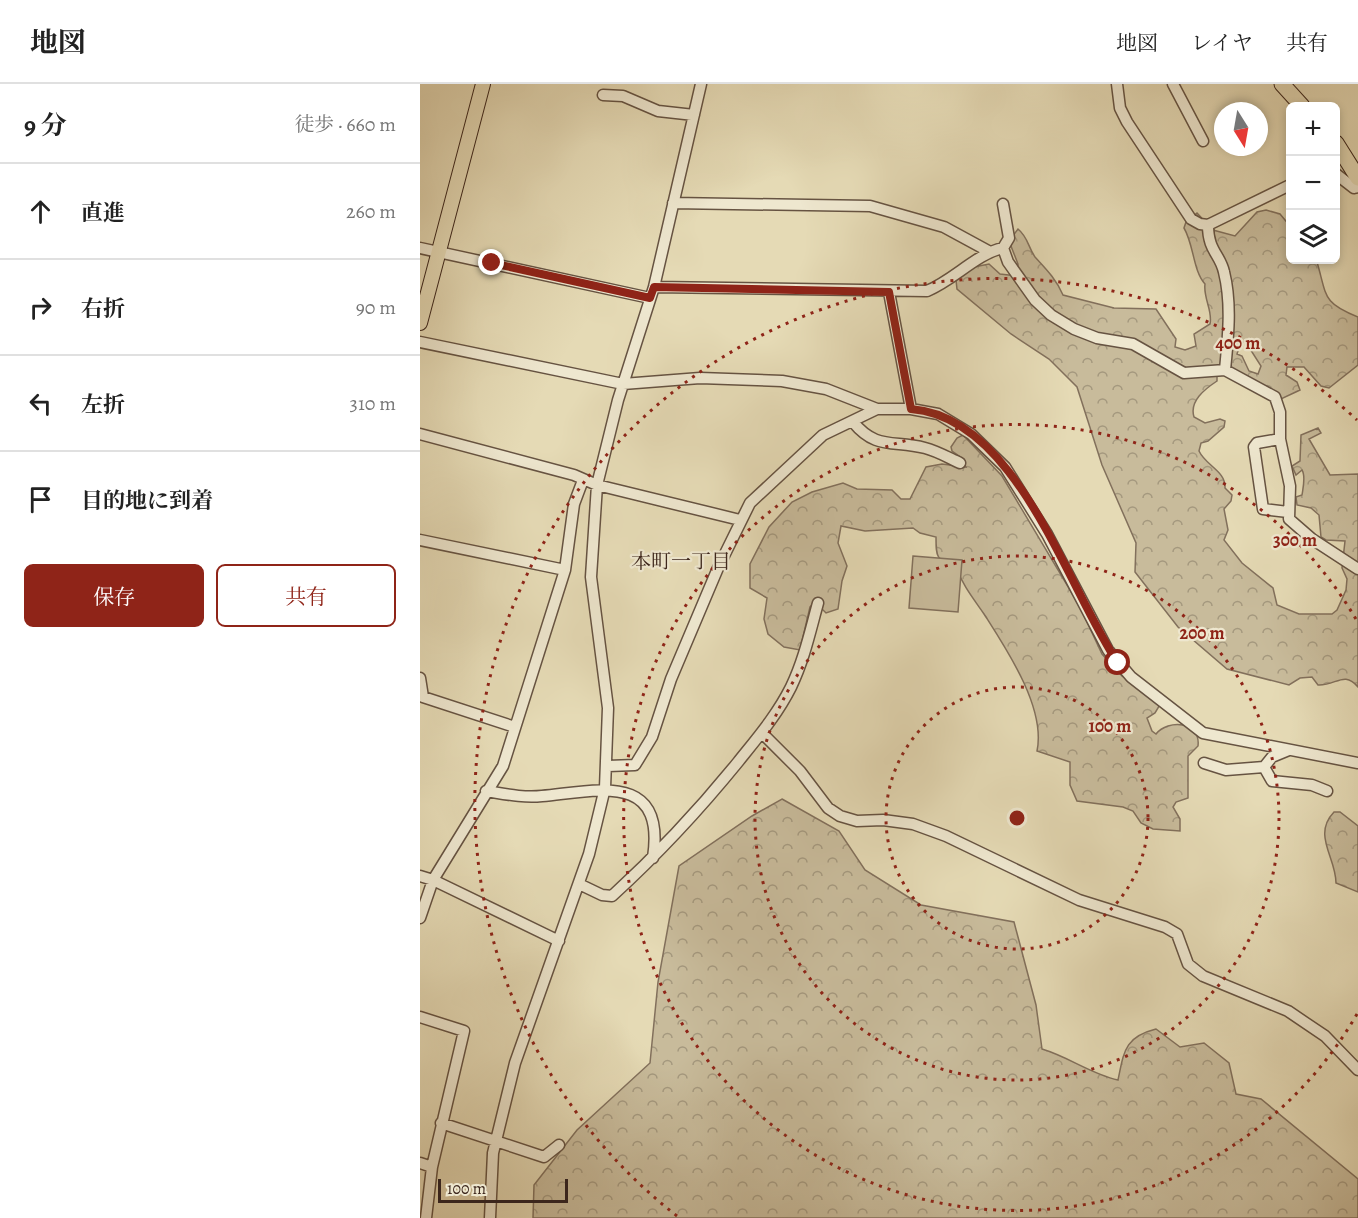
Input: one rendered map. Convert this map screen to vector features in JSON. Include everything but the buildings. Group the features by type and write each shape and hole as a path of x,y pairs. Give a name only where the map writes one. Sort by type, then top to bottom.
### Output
{"highway":[{"path":"1282,84 1298,102"},
{"path":"1340,151 1358,178"}],"main road":[{"path":"420,323 483,84"}],"street":[{"path":"490,1218 496,1141 515,1063 579,884 598,823 605,788 608,766 608,708 591,577 597,485 623,384 654,287 701,84"},
{"path":"1117,84 1120,108 1127,122 1191,219 1200,225 1208,225 1286,187"},
{"path":"1173,84 1203,141"},
{"path":"603,95 623,96 658,111 694,115"},
{"path":"1340,178 1354,188 1358,187"},
{"path":"673,203 825,203 870,206 944,227 990,252"},
{"path":"654,287 927,291 990,252 1003,248 1009,238 1003,204"},
{"path":"1208,225 1208,238 1224,270 1228,300 1225,370"},
{"path":"420,248 650,298"},
{"path":"1003,248 1008,262 1035,300 1051,315 1074,329 1097,338 1133,344 1184,373 1225,370 1275,397 1280,412 1280,439 1290,486 1289,519 1308,537 1358,569"},
{"path":"889,292 911,409"},
{"path":"420,342 623,384 700,378 782,381 826,388 877,409 911,409 938,414 953,421 989,448 1005,467 1047,534 1108,650 1131,677 1203,733 1358,763"},
{"path":"608,766 635,765 648,746 671,679 740,520 758,493 823,435 877,409"},
{"path":"853,422 863,435 875,442 925,448 960,463"},
{"path":"420,434 574,475 597,485 740,520"},
{"path":"1280,439 1257,443 1254,447 1256,470 1263,508 1288,512"},
{"path":"420,918 433,880 503,766 565,570 574,504 583,480"},
{"path":"420,540 565,570"},
{"path":"579,884 602,895 612,896 653,858 763,734 790,688 804,655 818,603"},
{"path":"420,678 423,697 516,727"},
{"path":"763,734 800,771 828,808 840,816 857,821 883,820 913,824 946,836 1079,900 1165,927 1177,934 1188,964 1203,976 1288,1011 1325,1036 1358,1070"},
{"path":"1204,763 1226,770 1264,767 1272,758 1289,749"},
{"path":"1264,767 1272,781 1326,790"},
{"path":"486,791 540,796 605,788 623,791 639,801 652,816 656,837 653,858"},
{"path":"420,876 433,880 559,941"},
{"path":"420,1017 464,1031 432,1167 426,1218"},
{"path":"441,1123 544,1157 559,1145"},
{"path":"420,1163 432,1167"}],"green space":[{"path":"1266,210 1280,214 1286,221 1286,264 1318,264 1328,297 1338,307 1358,317 1358,365 1329,388 1321,386 1304,367 1287,367 1286,375 1297,382 1300,390 1281,399 1234,371 1217,374 1217,381 1199,396 1193,411 1194,417 1205,423 1220,419 1225,421 1224,427 1208,441 1201,443 1199,451 1222,477 1225,488 1232,495 1231,501 1224,509 1228,530 1224,540 1242,563 1273,588 1277,605 1299,614 1332,614 1337,610 1346,590 1347,579 1342,568 1345,541 1326,540 1321,537 1319,515 1311,508 1297,505 1296,497 1302,495 1304,475 1302,470 1296,475 1292,466 1300,461 1301,435 1318,428 1321,433 1309,439 1330,475 1358,474 1358,687 1353,682 1344,679 1318,685 1312,677 1300,678 1289,685 1227,669 1178,627 1135,572 1136,543 1102,465 1077,387 1049,359 1011,334 957,289 956,280 974,267 989,264 1000,274 1017,276 1018,264 1009,241 1018,229 1063,295 1114,308 1156,309 1176,339 1175,347 1185,350 1196,346 1194,334 1210,324 1211,319 1205,284 1198,272 1184,228 1186,222 1197,213 1213,230 1235,236 1257,212","holes":["1245,341 1261,366 1258,374 1249,371 1242,356 1237,354 1240,344"]},
{"path":"963,435 1002,476 1079,605 1102,654 1122,676 1161,703 1155,713 1147,718 1152,731 1156,734 1168,726 1183,725 1194,731 1198,738 1198,746 1188,756 1188,798 1176,802 1173,807 1180,819 1180,831 1153,829 1141,823 1133,811 1123,807 1077,801 1070,785 1070,762 1037,751 1036,717 1022,680 1003,645 965,586 956,567 938,557 936,537 920,533 913,528 865,531 841,526 838,543 847,566 842,581 838,609 826,613 815,602 810,607 800,650 784,647 768,634 764,619 767,598 750,588 750,564 769,527 792,502 812,492 843,483 857,489 892,490 901,499 910,499 926,467 942,464 966,467 962,458 952,451 951,447 957,438"},
{"path":"913,556 962,560 958,612 909,608"},
{"path":"782,799 839,831 865,870 921,905 1014,922 1036,1005 1042,1049 1118,1080 1127,1047 1137,1036 1145,1032 1156,1029 1180,1047 1204,1043 1229,1063 1236,1094 1261,1099 1358,1179 1358,1218 533,1218 534,1185 577,1130 650,1063 658,982 679,866 752,816"},
{"path":"1334,812 1340,812 1358,826 1358,892 1336,883 1325,838 1325,829"}],"district":[{"name":"本町一丁目","path":"681,561"}],"route":[{"path":"492,263 650,298 654,287 889,292 911,409 938,414 953,421 989,448 1005,467 1047,534 1098,633 1118,663"}]}
